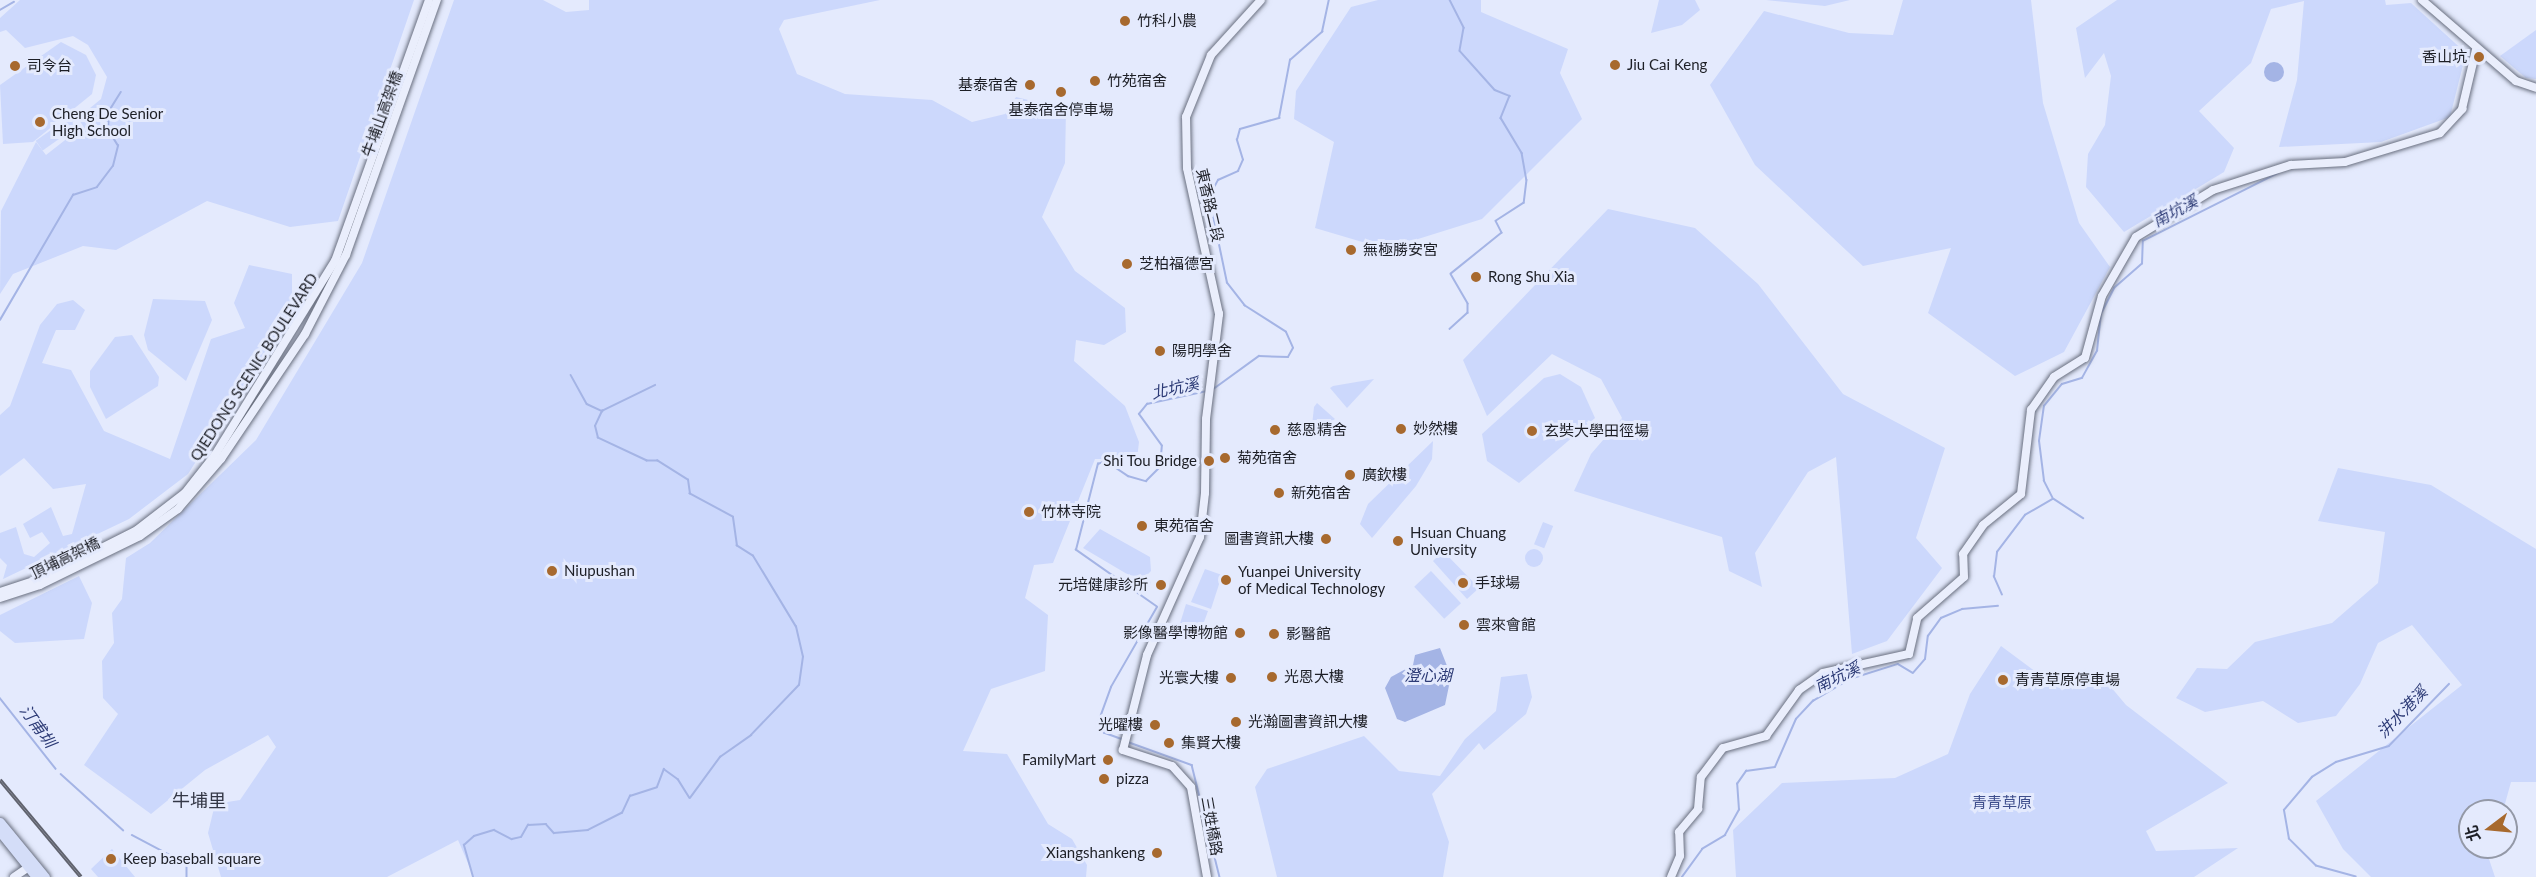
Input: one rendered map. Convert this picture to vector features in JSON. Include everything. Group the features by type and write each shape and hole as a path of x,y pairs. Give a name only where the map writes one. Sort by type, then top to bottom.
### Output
{"main road":[{"path":"0,822 31,865 36,877"},
{"path":"0,832 45,877"}],"street":[{"path":"419,39 429,0"},
{"path":"419,39 437,0"},
{"name":"東香路二段","path":"1124,748 1147,655 1180,591 1200,537 1206,419 1218,358 1219,314 1185,158 1192,94 1214,51 1264,0"},
{"path":"2422,0 2476,51 2524,86 2536,87"},
{"name":"牛埔山高架橋","path":"363,196 419,39"},
{"path":"1671,877 1680,856 1679,832 1698,810 1701,777 1723,748 1766,736 1799,690 1823,673 1909,654 1917,618 1964,578 1961,560 1970,544 1989,517 2021,494 2031,410 2054,376 2085,358 2102,296 2136,237 2213,190 2291,165 2345,162 2440,133 2462,109 2476,51"},
{"name":"QIEDONG SCENIC BOULEVARD","path":"139,533 178,509 205,480 305,334 346,255 363,196"},
{"name":"頂埔高架橋","path":"0,592 38,580 139,533"},
{"name":"頂埔高架橋","path":"0,598 40,585 139,533"},
{"name":"三姓橋路","path":"1124,748 1172,766 1191,787 1208,877"},
{"path":"14,877 31,865"}],"green space":[{"path":"20,0 414,0 338,221 290,227 207,201 116,250 83,246 13,274 0,294 1,211 36,142 46,155 83,126 78,118 101,99 107,77 88,45 73,36 25,48 6,30 0,32 0,18"},
{"path":"454,0 543,0 566,12 589,10 589,0 880,0 784,20 779,29 797,74 845,94 932,100 972,122 1005,114 1016,97 1066,109 1065,163 1042,217 1075,271 1125,308 1126,332 1104,345 1076,340 1074,361 1125,406 1139,442 1137,459 1095,459 1053,563 1034,565 1025,598 1048,615 1045,671 991,689 963,751 1007,754 1048,824 1072,839 1087,865 1086,877 474,877 458,840 387,877 221,877 208,833 215,804 240,800 276,747 268,735 205,770 151,814 84,765 118,714 103,698 102,661 114,643 112,613 122,599 126,558 150,543 256,440 362,263"},
{"path":"1378,0 1481,0 1481,12 1568,49 1560,73 1582,119 1482,219 1386,249 1315,228 1334,142 1294,119 1296,91 1351,7"},
{"path":"1659,0 1695,0 1700,10 1682,25 1651,33"},
{"path":"1766,0 1850,0 1825,6"},
{"path":"1903,0 2031,0 2043,103 2079,223 2110,267 2064,352 2015,376 1928,313 1951,248 1863,266 1755,165 1710,85 1764,11 1849,33 1893,35"},
{"path":"2117,0 2385,0 2386,5 2411,3 2466,53 2450,117 2381,142 2279,147 2297,80 2304,1 2271,9 2251,63 2199,111 2234,148 2224,172 2124,232 2086,187 2088,154 2105,125 2111,76 2104,53 2085,78 2076,28"},
{"path":"2536,30 2536,79 2526,78 2500,56"},
{"name":"Cheng De Senior High School","path":"61,42 86,55 96,75 92,94 33,142 3,144 0,85"},
{"path":"71,116 78,126 43,150 36,141"},
{"path":"1608,209 1695,228 1758,284 1843,394 1945,448 1916,538 1942,568 1887,641 1852,654 1836,457 1808,472 1755,553 1762,587 1729,571 1722,537 1574,491 1591,454 1622,418 1601,379 1552,354 1487,416 1463,360"},
{"path":"249,265 292,274 292,310 188,474 129,519 3,579 7,565 0,558 0,533 16,527 24,554 34,557 50,543 42,532 30,538 23,524 51,507 63,536 72,534 86,484 53,489 24,458 0,476 0,415 10,406 40,325 57,304 73,300 85,310 75,330 56,330 42,363 71,370 104,431 170,459 211,339 245,328 234,303"},
{"path":"153,299 205,301 212,320 186,381 148,350 144,335"},
{"path":"132,335 159,377 158,386 106,419 90,387 90,371 115,337"},
{"name":"玄奘大學田徑場","path":"1560,374 1581,387 1595,418 1519,483 1487,461 1482,434 1544,378"},
{"path":"1374,379 1347,408 1330,388 1333,386"},
{"path":"1317,403 1335,419 1311,435 1314,407"},
{"path":"1433,441 1432,459 1416,486 1372,538 1360,524 1368,504"},
{"path":"2338,468 2431,485 2536,549 2536,782 2511,782 2506,799 2458,799 2458,859 2489,859 2495,877 2371,877 2343,849 2316,801 2462,685 2412,625 2378,643 2360,684 2336,716 2298,723 2263,701 2205,712 2176,698 2197,668 2227,669 2255,642 2332,623 2378,583 2385,532 2318,521"},
{"path":"1543,522 1553,526 1544,548 1534,544"},
{"path":"1100,529 1150,557 1151,571 1144,578 1151,582 1149,587 1083,548"},
{"path":"1534,549 1540,552 1543,558 1540,564 1534,567 1528,564 1525,558 1528,552"},
{"path":"1443,551 1479,588 1467,599 1433,561"},
{"path":"1205,569 1222,575 1211,609 1191,602"},
{"path":"1431,571 1461,603 1444,619 1414,587"},
{"path":"79,576 92,603 84,639 15,643 0,631 0,615"},
{"path":"1186,604 1208,611 1200,633 1178,630"},
{"name":"青青草原","path":"2001,646 2056,687 2100,674 2126,705 2228,783 2146,831 2156,851 2238,848 2194,877 1736,877 1733,830 1782,783 1895,778 1948,754 1970,694"},
{"path":"1527,674 1532,697 1526,714 1484,750 1479,743 1432,794 1449,842 1443,877 1277,877 1255,787 1267,769 1364,736 1399,771 1440,776 1465,739 1496,711 1501,677"},
{"name":"Keep baseball square","path":"112,849 135,877 98,877 91,869"}],"water":[{"path":"2274,62 2281,65 2284,72 2281,79 2274,82 2267,79 2264,72 2267,65"},
{"name":"澄心湖","path":"1440,648 1451,676 1445,705 1405,722 1397,719 1385,688 1391,677 1413,665 1415,655"}],"waterway":[{"name":"北坑溪","path":"1212,390 1259,356 1288,357 1293,348 1286,332 1245,306 1227,283 1209,197 1218,180 1238,171 1243,160 1237,140 1240,129 1279,118 1290,60 1322,32 1329,0"},
{"name":"Jiu Cai Keng","path":"1450,0 1464,28 1460,51 1495,90 1510,96 1501,118 1522,153 1527,180 1524,203 1496,221 1502,233 1451,274 1468,304 1468,313 1450,329"},
{"path":"0,10 14,2"},
{"path":"0,320 73,195 97,187 113,166 118,146 108,130 109,111 121,92"},
{"name":"南坑溪","path":"2002,595 1994,577 1997,552 2025,515 2053,499 2044,481 2039,441 2044,406 2062,384 2082,378 2097,351 2101,314 2114,288 2142,264 2143,241 2278,173"},
{"path":"571,375 587,404 602,411"},
{"path":"473,877 464,845 474,836 494,830 512,839 521,837 528,825 546,824 554,833 588,830 622,813 630,796 657,787 664,769 678,779 690,798 720,757 751,735 799,685 803,657 796,627 753,556 737,546 733,517 690,494 688,480 658,461 647,461 598,438 595,426 602,411 655,385"},
{"name":"北坑溪","path":"1123,740 1104,733 1098,723 1111,687 1157,607 1076,550 1098,464 1106,461 1128,476 1146,481 1160,467 1162,446 1139,414 1147,404 1207,391"},
{"path":"2054,499 2083,518"},
{"name":"南坑溪","path":"1682,877 1702,849 1725,835 1739,810 1737,784 1746,771 1775,767 1796,719 1813,701 1850,679 1898,664 1913,673 1925,659 1928,636 1941,618 1962,609 1998,606"},
{"name":"汫水港溪","path":"2356,877 2316,866 2289,839 2284,810 2312,777 2336,762 2389,746 2449,684"},
{"name":"汀甫圳","path":"0,698 56,769"},
{"name":"北坑溪","path":"1128,742 1192,765 1220,877"},
{"name":"汀甫圳","path":"61,774 123,830"},
{"name":"汀甫圳","path":"132,835 187,864 187,877"}],"railway":[{"path":"0,780 81,877"}],"place":[{"name":"竹科小農","path":"1125,21"},
{"name":"香山坑","path":"2479,57"},
{"name":"Jiu Cai Keng","path":"1615,65"},
{"name":"司令台","path":"15,66"},
{"name":"竹苑宿舍","path":"1095,81"},
{"name":"基泰宿舍","path":"1030,85"},
{"name":"基泰宿舍停車場","path":"1061,92"},
{"name":"Cheng De Senior High School","path":"40,122"},
{"name":"無極勝安宮","path":"1351,250"},
{"name":"芝柏福德宮","path":"1127,264"},
{"name":"Rong Shu Xia","path":"1476,277"},
{"name":"陽明學舍","path":"1160,351"},
{"name":"妙然樓","path":"1401,429"},
{"name":"慈恩精舍","path":"1275,430"},
{"name":"玄奘大學田徑場","path":"1532,431"},
{"name":"菊苑宿舍","path":"1225,458"},
{"name":"Shi Tou Bridge","path":"1209,461"},
{"name":"廣欽樓","path":"1350,475"},
{"name":"新苑宿舍","path":"1279,493"},
{"name":"竹林寺院","path":"1029,512"},
{"name":"東苑宿舍","path":"1142,526"},
{"name":"圖書資訊大樓","path":"1326,539"},
{"name":"Hsuan Chuang University","path":"1398,541"},
{"name":"Niupushan","path":"552,571"},
{"name":"Yuanpei University of Medical Technology","path":"1226,580"},
{"name":"手球場","path":"1463,583"},
{"name":"元培健康診所","path":"1161,585"},
{"name":"雲來會館","path":"1464,625"},
{"name":"影像醫學博物館","path":"1240,633"},
{"name":"影醫館","path":"1274,634"},
{"name":"光恩大樓","path":"1272,677"},
{"name":"光寰大樓","path":"1231,678"},
{"name":"青青草原停車場","path":"2003,680"},
{"name":"光瀚圖書資訊大樓","path":"1236,722"},
{"name":"光曜樓","path":"1155,725"},
{"name":"集賢大樓","path":"1169,743"},
{"name":"FamilyMart","path":"1108,760"},
{"name":"pizza","path":"1104,779"},
{"name":"Xiangshankeng","path":"1157,853"},
{"name":"Keep baseball square","path":"111,859"}],"district":[{"name":"牛埔里","path":"199,800"}]}
